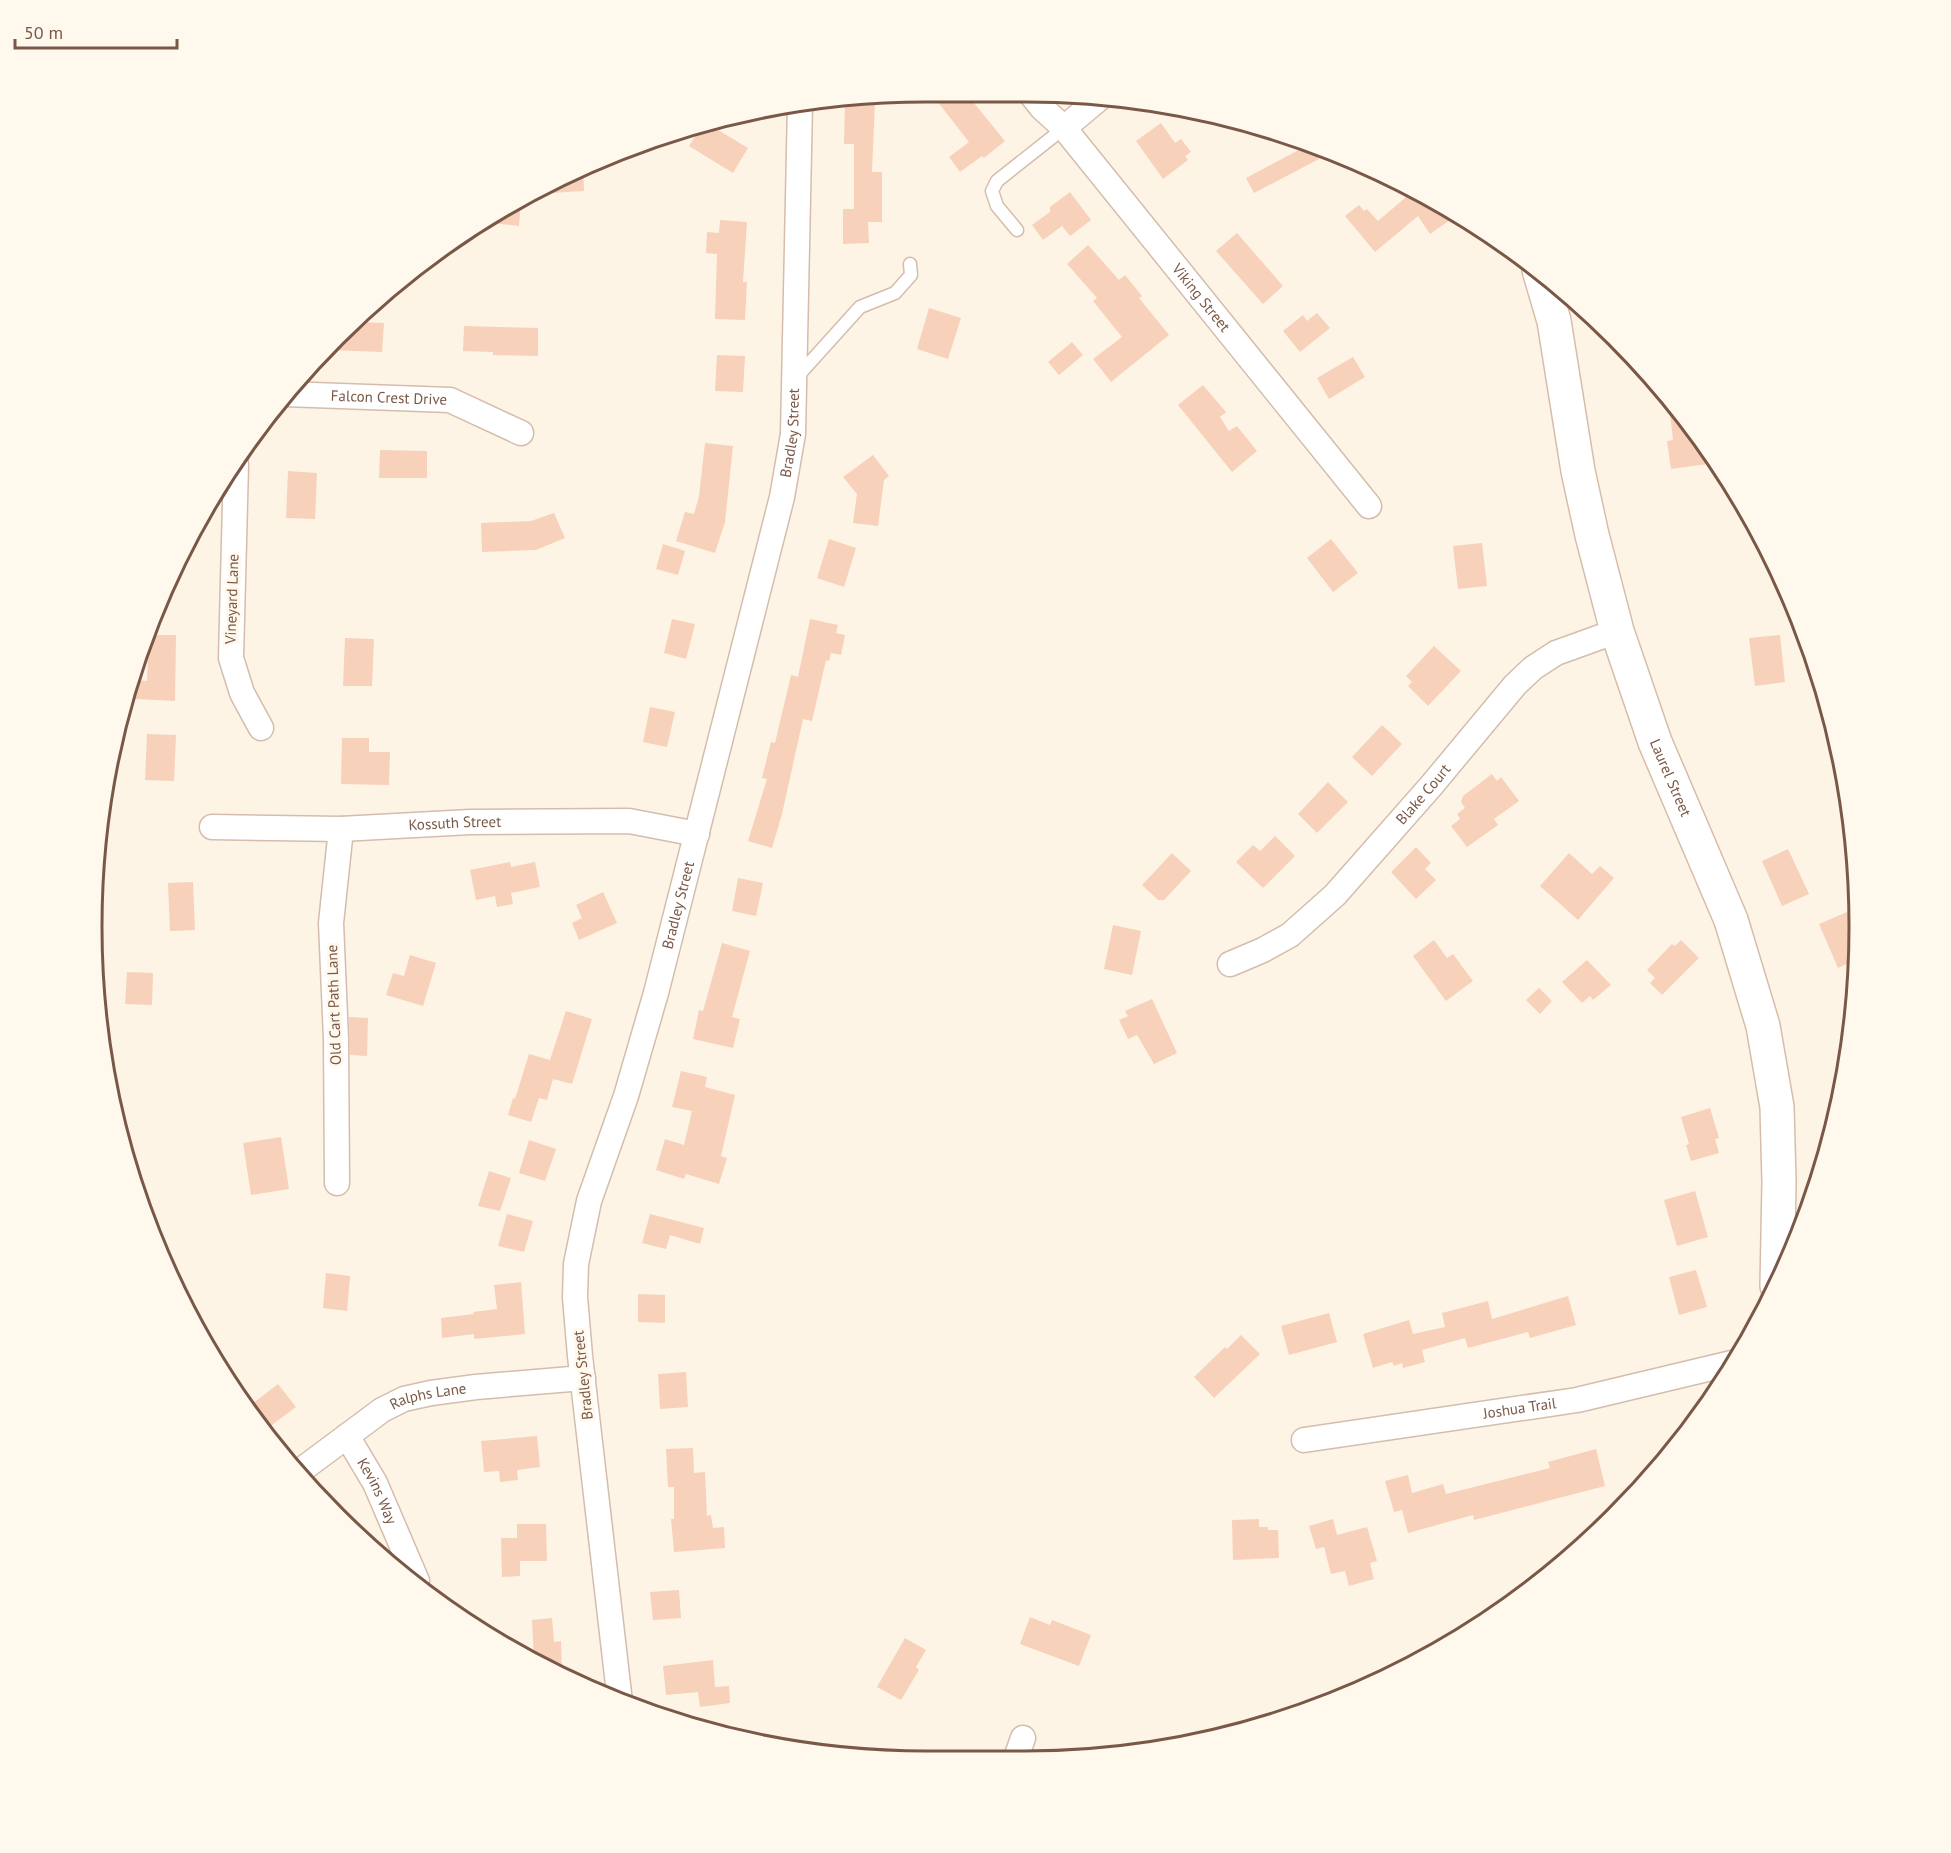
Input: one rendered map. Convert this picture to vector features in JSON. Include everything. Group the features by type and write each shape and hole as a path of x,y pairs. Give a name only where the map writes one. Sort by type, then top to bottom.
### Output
{"street":[{"name":"Viking Street","path":"1038,102 1064,128 1369,506"},
{"path":"1064,128 1091,105"},
{"name":"Bradley Street","path":"619,1691 583,1378 575,1298 576,1264 589,1201 640,1050 782,497 792,434 795,379 800,112"},
{"name":"Laurel Street","path":"1544,287 1554,321 1578,471 1617,631 1655,742 1731,920 1762,1026 1777,1107 1777,1261"},
{"name":"Falcon Crest Drive","path":"297,394 450,400 520,434"},
{"name":"Vineyard Lane","path":"236,476 231,658 242,693 261,728"},
{"name":"Blake Court","path":"1230,964 1290,935 1335,895 1431,786 1515,685 1533,668 1556,653 1617,631"},
{"name":"Kossuth Street","path":"212,827 341,829 470,822 629,820 697,834"},
{"name":"Old Cart Path Lane","path":"337,1183 332,923 341,829"},
{"name":"Joshua Trail","path":"1304,1440 1577,1400 1722,1365"},
{"name":"Ralphs Lane","path":"305,1467 382,1410 404,1399 431,1392 583,1378"},
{"name":"Kevins Way","path":"347,1436 375,1483 413,1571"}],"lane":[{"path":"1017,230 997,206 992,191 998,181 1064,128"},
{"path":"795,379 860,307 895,293 911,275 910,264"}],"building":[{"path":"938,102 973,102 1005,141 984,158 982,156 960,172 949,157 969,142"},
{"path":"875,104 872,172 882,172 882,222 868,222 869,243 843,244 843,209 854,209 854,144 844,144 845,107"},
{"path":"1161,123 1175,143 1181,139 1191,152 1185,156 1188,160 1163,179 1136,141"},
{"path":"717,129 748,148 733,173 689,146 696,135"},
{"path":"1299,150 1319,159 1254,193 1246,178"},
{"path":"583,177 584,191 550,193"},
{"path":"1070,192 1091,220 1070,236 1062,226 1043,240 1032,225 1050,212 1050,207"},
{"path":"1407,196 1450,220 1430,234 1418,216 1375,252 1345,216 1359,205 1364,211 1367,209 1378,221"},
{"path":"520,209 519,226 496,223"},
{"path":"720,220 747,222 743,282 747,282 745,320 715,319 717,254 706,253 707,232 719,233"},
{"path":"1237,233 1283,286 1263,304 1216,251"},
{"path":"1088,245 1119,280 1125,275 1142,296 1139,298 1169,335 1111,382 1093,359 1122,337 1093,301 1097,298 1067,264"},
{"path":"929,308 961,318 948,359 917,349"},
{"path":"1317,313 1330,328 1300,352 1283,331 1303,315 1307,321"},
{"path":"366,322 384,323 382,352 336,350"},
{"path":"464,326 538,328 538,356 493,355 493,352 463,351"},
{"path":"1072,342 1083,355 1059,375 1048,362"},
{"path":"717,355 745,356 743,392 715,391"},
{"path":"1353,357 1365,377 1329,399 1317,378"},
{"path":"1203,385 1226,412 1220,417 1229,431 1237,426 1257,451 1232,472 1178,405"},
{"path":"1670,414 1707,464 1671,469 1667,441 1673,440"},
{"path":"705,443 733,446 725,522 715,553 676,541 685,512 694,514 699,496"},
{"path":"380,450 427,451 427,478 379,478"},
{"path":"873,455 889,476 884,480 878,526 853,523 857,494 843,477"},
{"path":"288,471 317,473 315,519 286,518"},
{"path":"554,513 565,538 536,550 482,552 481,523 531,521"},
{"path":"829,539 856,548 844,587 817,578"},
{"path":"1331,539 1358,573 1333,592 1307,558"},
{"path":"1482,543 1487,586 1458,589 1453,546"},
{"path":"663,544 685,551 678,575 656,569"},
{"path":"672,619 695,624 686,659 664,653"},
{"path":"810,619 838,625 836,633 845,635 841,655 831,653 829,661 826,660 812,721 803,719 772,848 748,841 767,779 762,778 771,742 775,743 791,675 798,677"},
{"path":"156,635 176,635 175,701 135,699 140,680 147,681 148,655"},
{"path":"1780,635 1785,682 1755,686 1749,638"},
{"path":"345,638 374,639 372,686 343,686"},
{"path":"1434,646 1461,671 1428,706 1408,686 1412,682 1406,676"},
{"path":"650,707 675,712 667,747 643,742"},
{"path":"1382,725 1402,744 1372,776 1352,757"},
{"path":"147,734 176,735 174,781 145,780"},
{"path":"342,738 369,738 369,752 390,752 389,785 341,784"},
{"path":"1492,774 1497,781 1501,777 1519,801 1494,819 1498,825 1467,847 1451,826 1460,819 1457,814 1465,808 1461,802 1463,796"},
{"path":"1328,782 1348,802 1317,833 1298,814"},
{"path":"1275,836 1295,856 1263,888 1236,862 1253,845 1260,851"},
{"path":"1416,847 1431,863 1425,869 1436,880 1416,899 1391,872"},
{"path":"1788,849 1809,894 1782,906 1762,861"},
{"path":"1172,853 1191,871 1164,900 1158,900 1142,885"},
{"path":"1569,853 1592,874 1600,866 1614,878 1578,920 1540,886"},
{"path":"510,862 511,867 535,862 540,887 511,893 513,904 497,907 495,896 476,900 470,870"},
{"path":"738,878 763,883 756,916 732,911"},
{"path":"193,882 195,930 170,931 168,883"},
{"path":"603,892 617,923 579,940 572,923 582,918 576,905"},
{"path":"1847,912 1849,926 1848,963 1838,968 1819,924"},
{"path":"1113,925 1141,931 1132,975 1104,969"},
{"path":"1434,940 1447,958 1453,954 1473,981 1446,1001 1413,956"},
{"path":"1681,940 1699,958 1662,995 1650,983 1655,978 1647,970 1672,944 1675,946"},
{"path":"722,943 750,951 732,1017 740,1019 733,1048 693,1039 699,1010 703,1011"},
{"path":"410,955 436,963 423,1006 386,995 393,973 404,976"},
{"path":"1587,960 1611,985 1593,1000 1590,996 1582,1003 1562,982"},
{"path":"127,972 153,973 152,1005 125,1004"},
{"path":"1539,988 1552,1001 1540,1014 1526,1000"},
{"path":"1152,999 1177,1053 1154,1064 1137,1035 1128,1039 1119,1020 1128,1016 1125,1011"},
{"path":"566,1011 592,1019 572,1084 553,1079 547,1100 539,1098 531,1122 508,1115 529,1054 550,1060"},
{"path":"349,1017 368,1018 367,1056 350,1055"},
{"path":"681,1071 707,1077 705,1087 735,1095 721,1156 727,1158 719,1184 686,1174 684,1179 656,1170 665,1139 684,1145 692,1111 672,1107"},
{"path":"1710,1108 1719,1138 1715,1139 1719,1153 1691,1161 1686,1145 1689,1144 1681,1117"},
{"path":"281,1137 289,1189 251,1195 243,1143"},
{"path":"529,1140 556,1149 545,1181 519,1173"},
{"path":"489,1171 511,1178 500,1211 478,1206"},
{"path":"1695,1191 1708,1237 1677,1246 1664,1200"},
{"path":"507,1214 533,1221 524,1252 498,1246"},
{"path":"650,1214 704,1228 700,1244 670,1235 666,1249 642,1243"},
{"path":"1696,1270 1707,1307 1679,1315 1669,1277"},
{"path":"326,1273 350,1276 347,1311 323,1308"},
{"path":"521,1282 525,1334 474,1339 474,1334 442,1338 441,1318 497,1309 494,1285"},
{"path":"638,1294 665,1295 665,1323 638,1322"},
{"path":"1568,1296 1576,1325 1530,1338 1528,1332 1468,1348 1465,1338 1422,1350 1425,1362 1403,1368 1402,1363 1394,1366 1392,1362 1373,1368 1363,1334 1409,1320 1413,1334 1445,1327 1442,1313 1488,1301 1492,1319"},
{"path":"1329,1313 1337,1342 1289,1355 1281,1326"},
{"path":"1241,1335 1260,1354 1214,1398 1194,1377"},
{"path":"686,1372 688,1407 660,1409 658,1374"},
{"path":"278,1384 296,1407 270,1426 254,1403"},
{"path":"537,1436 540,1467 517,1470 518,1480 500,1482 499,1471 484,1472 481,1441"},
{"path":"693,1448 694,1473 705,1472 707,1516 711,1515 713,1528 724,1527 725,1548 674,1552 671,1519 674,1519 674,1487 668,1487 666,1449"},
{"path":"1596,1449 1605,1486 1474,1520 1473,1515 1408,1533 1402,1510 1394,1512 1385,1481 1408,1475 1412,1493 1443,1484 1446,1494 1550,1468 1548,1462"},
{"path":"1259,1519 1259,1527 1278,1530 1279,1558 1233,1560 1232,1520"},
{"path":"1333,1519 1337,1535 1367,1527 1377,1561 1370,1563 1374,1579 1349,1586 1345,1571 1331,1574 1324,1547 1316,1549 1309,1526"},
{"path":"517,1524 546,1524 547,1561 520,1561 520,1576 502,1577 501,1538 517,1538"},
{"path":"679,1590 681,1618 653,1620 650,1592"},
{"path":"1030,1617 1050,1625 1052,1620 1091,1635 1079,1666 1020,1644"},
{"path":"552,1618 554,1642 561,1641 562,1666 534,1651 532,1620"},
{"path":"905,1638 926,1650 916,1667 919,1670 901,1700 877,1687"},
{"path":"713,1660 715,1687 729,1686 730,1703 700,1707 698,1692 666,1695 663,1666"}]}
